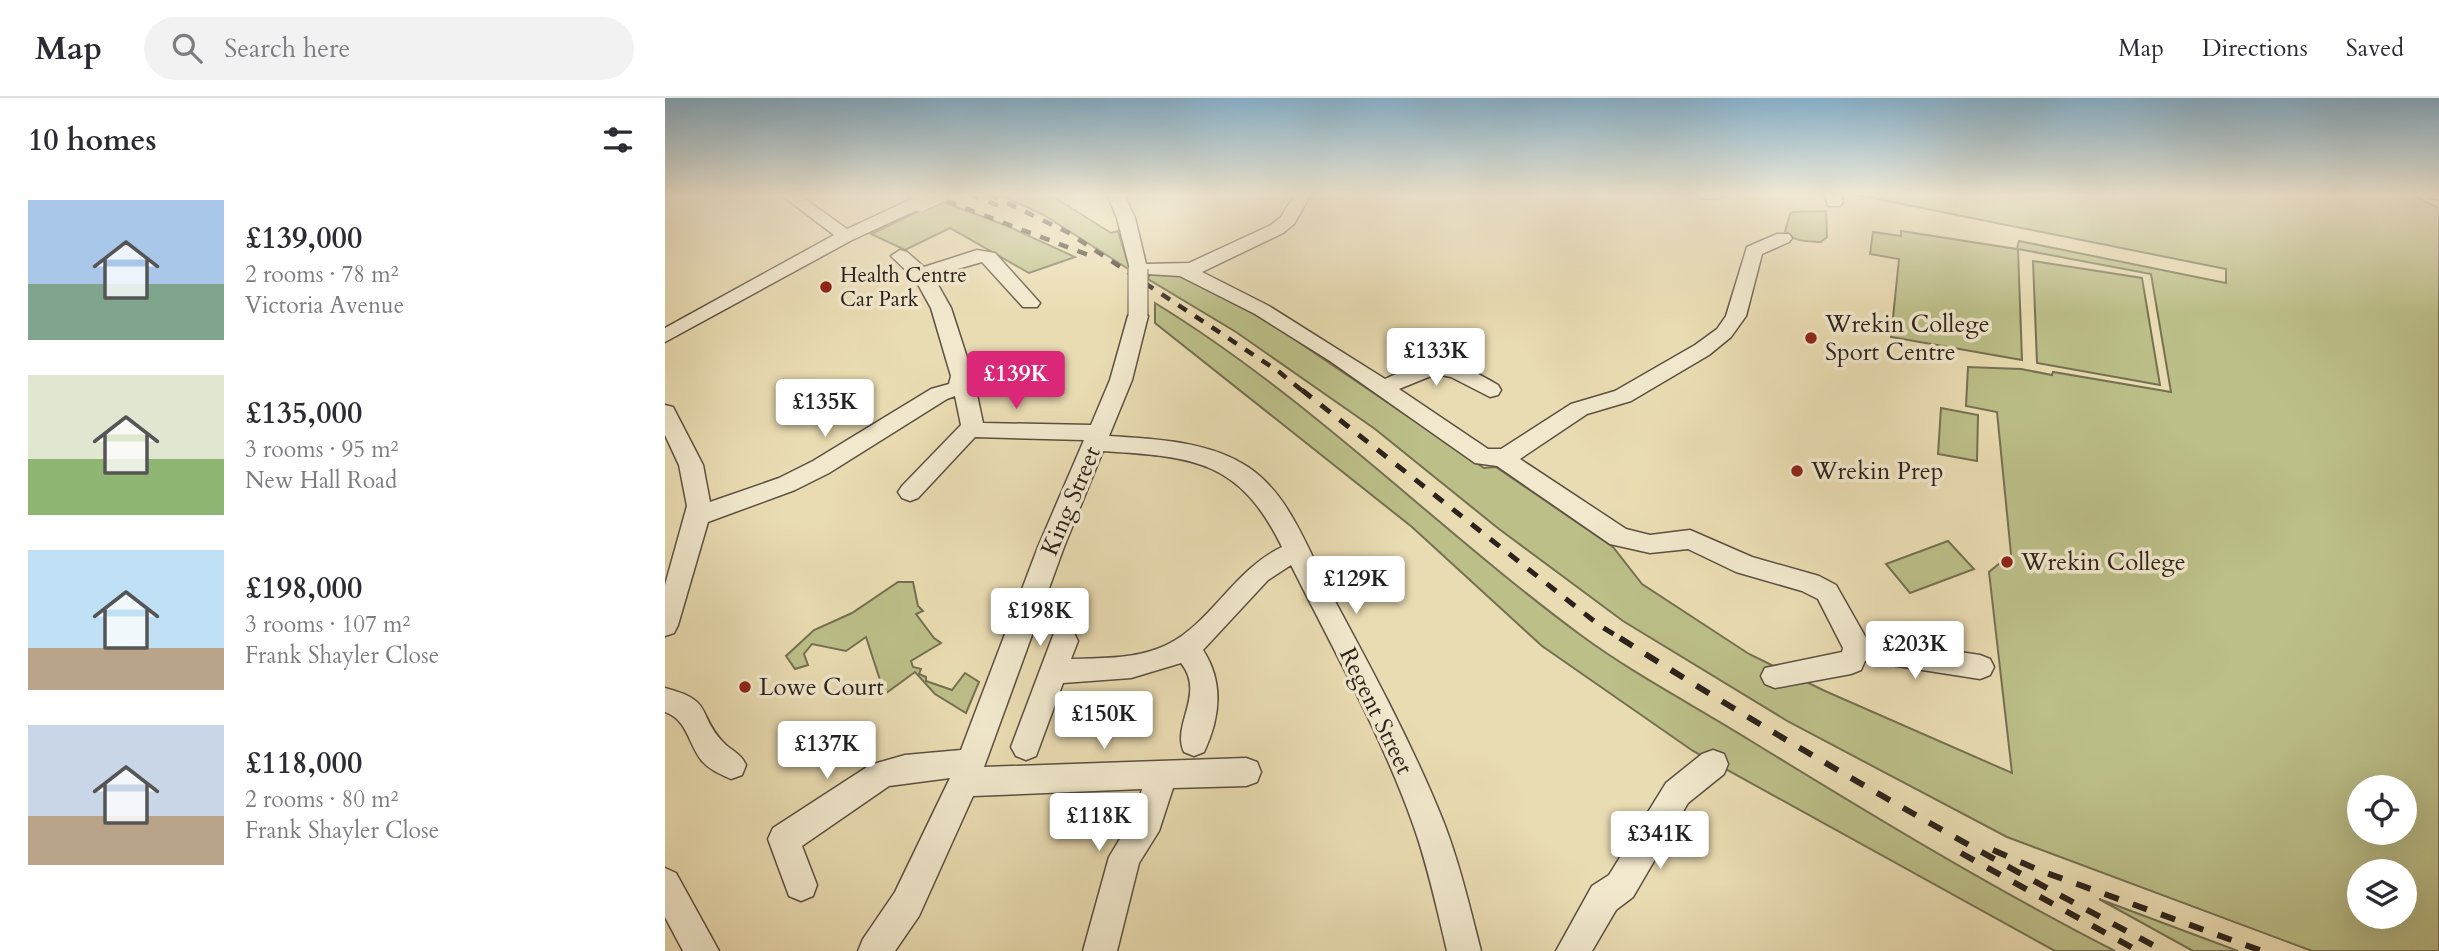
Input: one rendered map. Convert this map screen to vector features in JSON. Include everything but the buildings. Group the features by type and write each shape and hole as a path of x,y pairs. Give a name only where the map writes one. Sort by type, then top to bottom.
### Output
{"street":[{"path":"666,335 851,234"},
{"name":"King Street","path":"876,951 907,904 967,772 1051,547 1121,380 1138,316 1138,269 1130,234"},
{"path":"1138,269 1183,270 1228,253 1267,234"},
{"path":"1183,270 1237,296 1329,352 1483,457 1502,458 1516,452 1568,415 1597,403 1614,400 1642,387 1680,365 1724,333 1736,316 1754,251 1783,238"},
{"path":"900,256 921,274 948,326 962,376 958,388"},
{"path":"921,274 977,256 988,257 1030,303"},
{"path":"1382,390 1430,360 1454,369 1490,390"},
{"path":"697,516 787,484 821,467 939,394 958,388 965,390 973,428 964,434 910,492"},
{"path":"665,625 689,551 699,506 691,465 667,422"},
{"name":"Regent Street","path":"973,428 980,431 1098,438 1177,452 1227,465 1240,472 1269,501 1389,734 1423,811 1445,877 1464,951"},
{"path":"1502,458 1619,537 1650,544 1690,539 1745,565 1810,583 1826,592 1857,648"},
{"path":"1054,672 1149,663 1185,648 1206,630 1262,569 1297,551"},
{"path":"1027,747 1064,641"},
{"path":"1185,648 1199,664 1206,684 1194,743"},
{"path":"1857,648 1980,667"},
{"path":"1775,676 1851,662 1857,648"},
{"path":"665,700 697,718 708,746 731,765"},
{"path":"1573,951 1604,898 1621,886 1677,793 1713,764"},
{"path":"801,886 784,839 808,827 870,780 901,769 1163,775 1246,772"},
{"path":"1100,951 1125,857 1152,811 1163,775"},
{"path":"665,884 702,951"}],"green space":[{"path":"871,234 938,234 905,250"},
{"path":"960,234 1024,234 1075,257 1029,273"},
{"path":"1073,234 1119,234 1130,270"},
{"path":"1827,234 1827,237 1821,242 1796,239 1788,235"},
{"path":"1873,234 1901,236 1901,234 1919,234 2017,249 2019,241 2226,283 2226,269 2051,234 2439,234 2439,951 2312,951 2007,837 1789,722 1623,621 1499,529 1375,429 1236,332 1148,279 1150,274 1181,275 1234,298 1484,468 1496,467 1613,547 1642,584 1749,654 1825,691 2012,773 1989,572 2011,554 1997,412 1966,406 1968,367 2021,369 2052,375 2053,372 2171,392 2151,274 2018,249 2022,360 1891,337 1899,259 1870,254"},
{"path":"2033,261 2142,278 2160,385 2037,363"},
{"path":"1155,303 1212,340 1320,421 1528,595 1602,650 1931,849 2115,951 2055,951 1693,751 1542,646 1412,527 1155,323"},
{"path":"1941,408 1978,415 1977,461 1938,454"},
{"path":"1948,541 1974,569 1910,593 1886,564"},
{"path":"898,582 913,582 918,606 923,611 916,614 941,643 911,661 913,667 921,669 919,674 926,677 926,681 952,690 965,673 979,682 966,713 935,694 915,672 882,696 876,688 881,683 866,637 846,651 812,644 804,654 808,665 795,669 786,656 814,630 852,613"},
{"path":"2099,899 2238,951 2193,951"}],"railway":[{"path":"1033,234 1091,256"},
{"path":"1070,234 1278,371 1304,392"},
{"path":"1302,390 1599,625 1623,640"},
{"path":"1620,638 1889,800 2164,951"},
{"path":"1993,850 2041,871 2262,951"},
{"path":"1961,853 2138,951"}],"place":[{"name":"Health Centre Car Park","path":"826,287"},
{"name":"Wrekin College Sport Centre","path":"1811,338"},
{"name":"Wrekin Prep","path":"1797,471"},
{"name":"Wrekin College","path":"2007,562"},
{"name":"Lowe Court","path":"745,687"}]}
